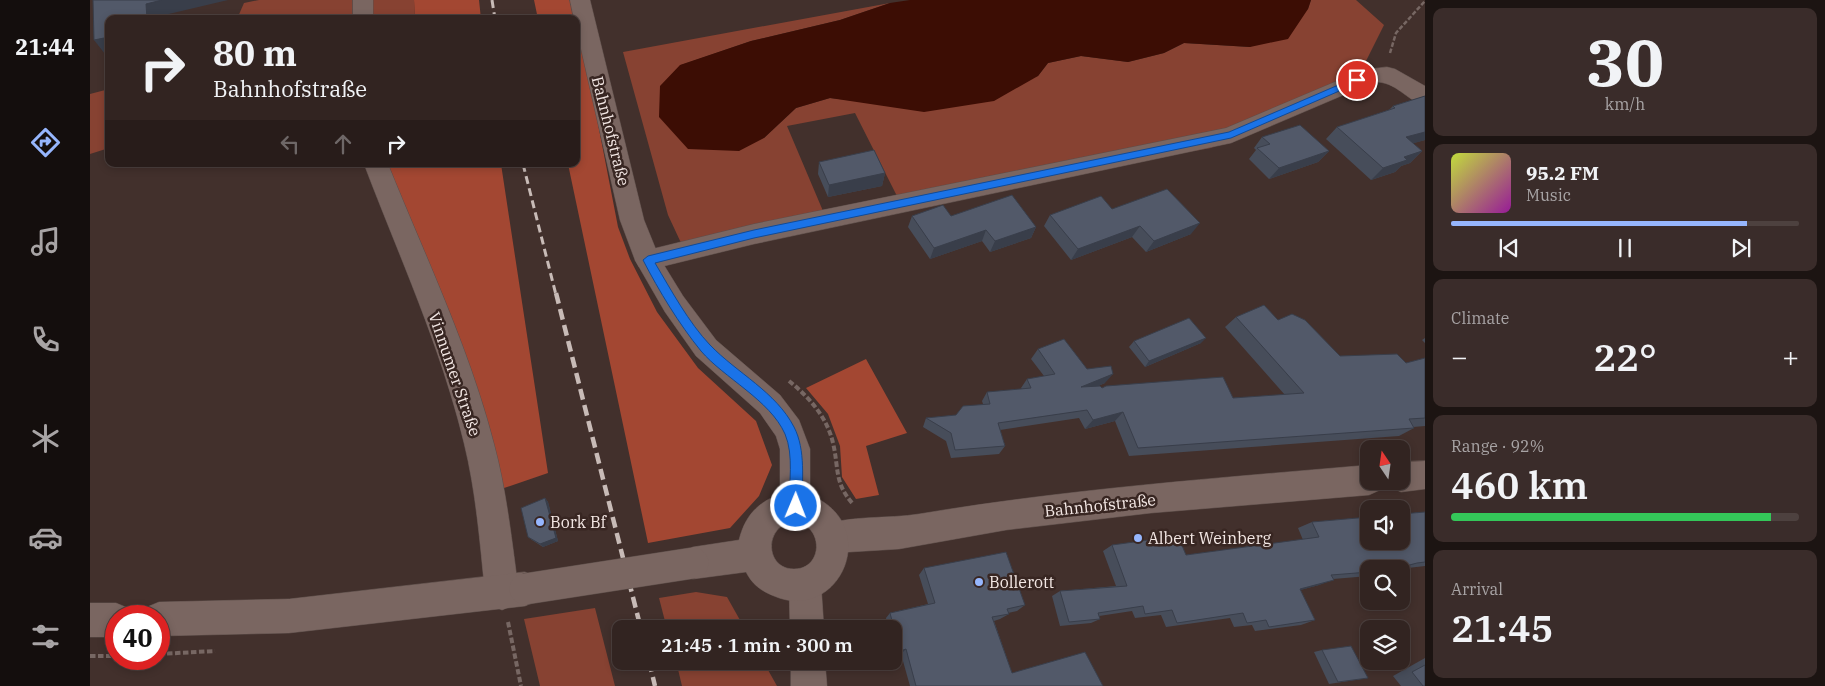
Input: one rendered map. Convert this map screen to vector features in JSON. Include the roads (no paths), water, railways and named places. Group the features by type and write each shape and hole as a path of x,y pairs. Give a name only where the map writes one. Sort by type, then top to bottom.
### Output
{"street":[{"path":"362,15 363,0"},
{"name":"Bahnhofstraße","path":"580,0 632,220 648,260 674,304 706,348 770,404 790,430 795,449 796,506"},
{"path":"648,260 754,234 1231,135 1371,75 1387,74 1412,87 1425,98"},
{"name":"Vinnumer Straße","path":"377,167 445,338 474,426 514,591"},
{"path":"1410,476 1425,475"},
{"name":"Bahnhofstraße","path":"833,537 899,532 1006,515 1151,498 1360,481"},
{"path":"796,506 812,511 825,521 833,537 834,552 829,566 819,578 805,584 789,585 774,579 762,569 756,554 756,536 764,520 778,510 796,506"},
{"path":"170,619 289,616 514,591 756,554"},
{"path":"805,584 807,620"},
{"path":"90,620 105,620"},
{"path":"808,670 809,686"}],"railway":[{"path":"492,0 494,15"},
{"path":"524,167 556,295"},
{"path":"556,293 639,620"},
{"path":"651,670 655,686"}],"place":[{"name":"Bork Bf","path":"540,522"},
{"name":"Albert Weinberg","path":"1138,538"},
{"name":"Bollerott","path":"979,582"}]}
